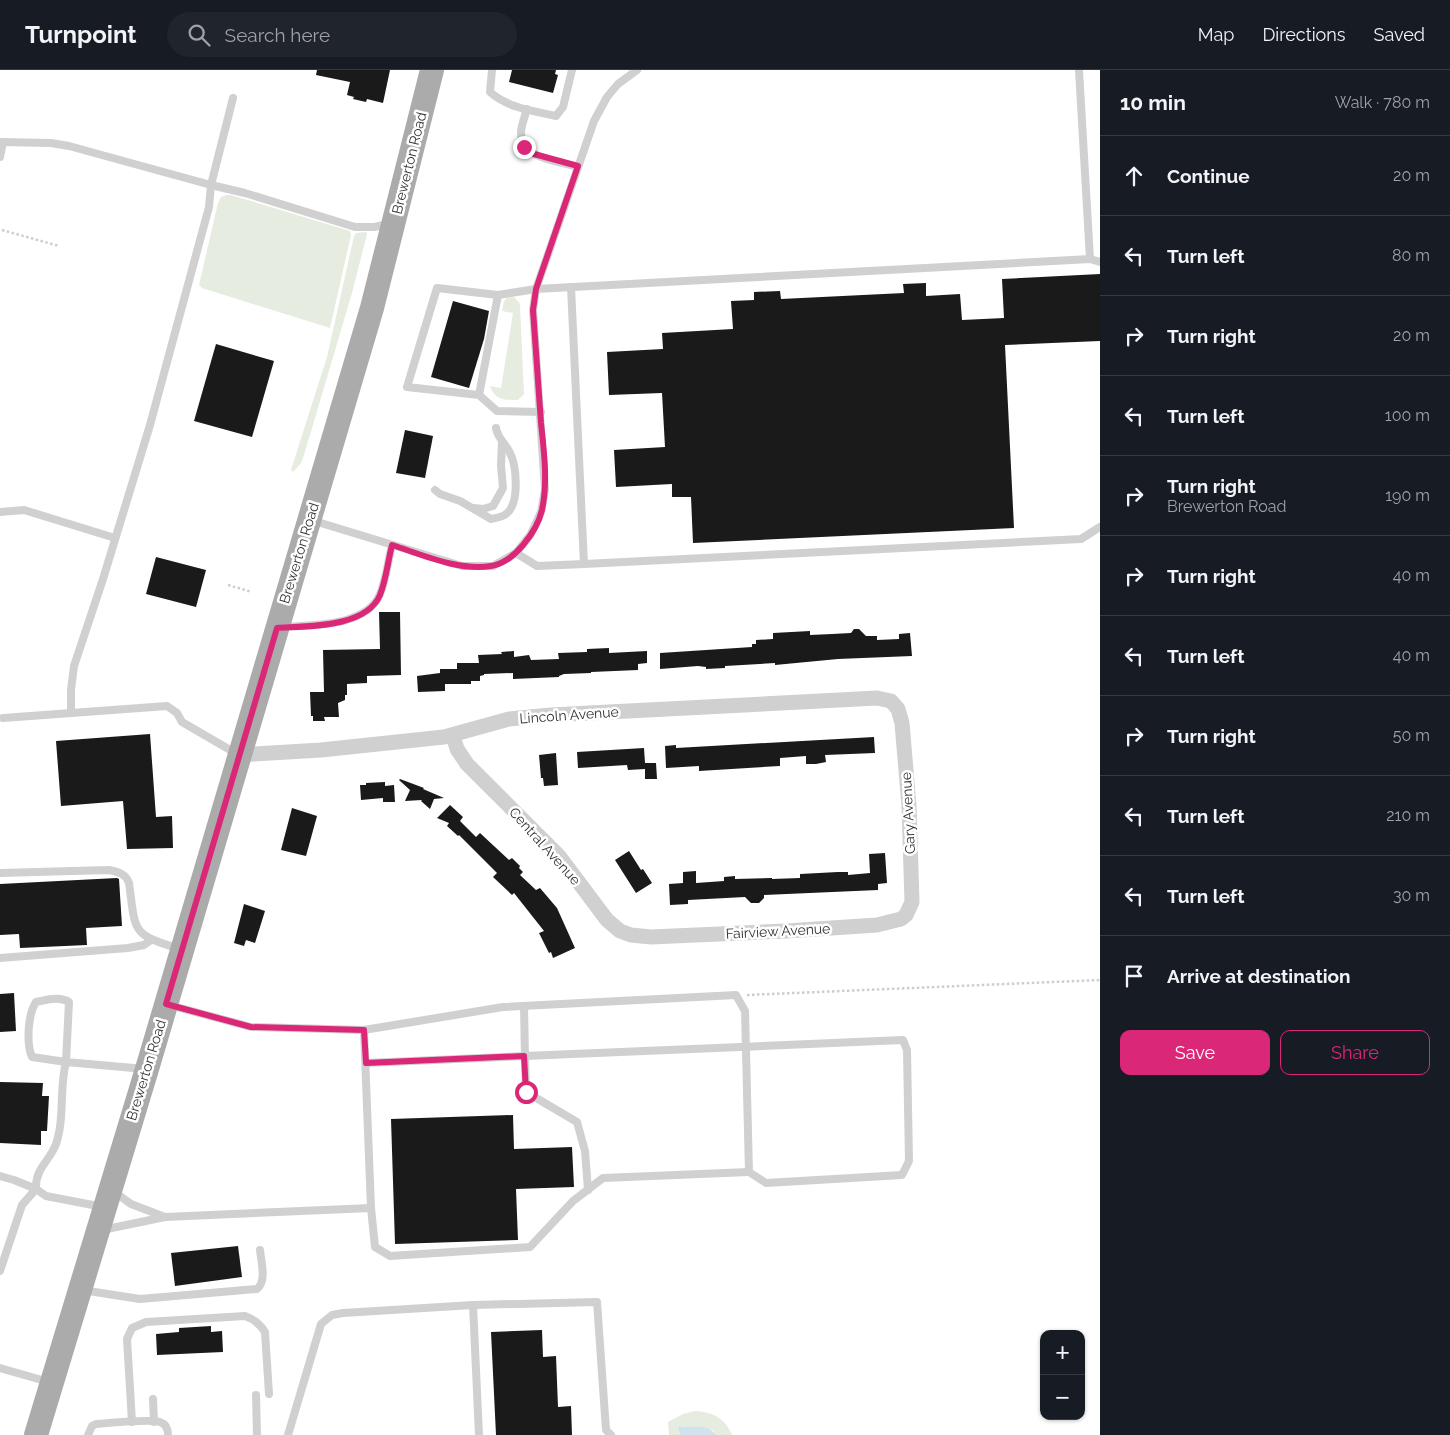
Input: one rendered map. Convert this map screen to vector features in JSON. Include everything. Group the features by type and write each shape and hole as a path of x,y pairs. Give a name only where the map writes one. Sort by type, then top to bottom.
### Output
{"main road":[{"name":"Brewerton Road","path":"36,1435 147,1069 372,308 432,70"}],"street":[{"name":"Lincoln Avenue","path":"239,755 321,750 453,735 489,723 551,715 877,698 892,701 898,709"},
{"name":"Gary Avenue","path":"898,709 902,723 909,806 912,902 905,916"},
{"name":"Central Avenue","path":"453,735 457,749 467,764 559,856 606,920 620,931 631,935 650,937"},
{"name":"Fairview Avenue","path":"650,937 877,925 905,916"}],"lane":[{"path":"492,70 490,92 498,100 556,116 563,107 572,70"},
{"path":"309,520 462,566 493,566 516,553 531,534 542,512 545,490 533,310 536,289 594,122 606,97 618,84 637,70"},
{"path":"1079,70 1090,259"},
{"path":"71,713 74,666 103,579 154,409 209,207 211,186 233,98"},
{"path":"527,109 521,133 524,147 534,154 578,166"},
{"path":"0,157 2,142 51,143 69,146 211,186 245,193 356,227 374,227 393,223"},
{"path":"541,412 497,411 479,395 407,387 437,288 498,295 536,289 571,287 1090,259 1100,262"},
{"path":"571,287 584,564"},
{"path":"479,395 498,295"},
{"path":"435,490 440,494 460,501 491,519 506,514 513,504 515,494 515,464 509,450 498,438 496,428"},
{"path":"469,507 483,510 493,506 501,492 503,479 501,466 502,442"},
{"path":"0,512 24,510 115,538"},
{"path":"516,553 537,566 584,564 1081,539 1100,527"},
{"path":"277,628 334,623 363,614 373,605 380,594 392,545"},
{"path":"3,718 168,706 177,713 182,722 239,755"},
{"path":"0,873 110,870 120,872 128,879 132,910 136,925 141,933 151,940 182,950"},
{"path":"0,958 128,948 144,945 151,940"},
{"path":"166,1004 251,1027 364,1030 524,1006 736,995 745,1011 749,1172"},
{"path":"0,1271 22,1205 36,1189 36,1180 41,1167 56,1144 61,1112 63,1074 66,1062 69,1002 55,999 36,1002 31,1010 30,1020 30,1051 32,1057 66,1062 147,1069"},
{"path":"524,1006 526,1092 577,1122 585,1151 588,1190"},
{"path":"364,1030 371,1208 375,1247 390,1256 530,1247 573,1201 603,1178 749,1172 766,1183 902,1175 909,1161 907,1050 903,1040 366,1063"},
{"path":"0,1176 36,1189 46,1196 107,1198 131,1204 165,1217"},
{"path":"98,1231 165,1217 371,1208"},
{"path":"80,1290 140,1299 257,1288 263,1281 260,1250"},
{"path":"288,1435 321,1324 332,1315 343,1312 473,1305 597,1302 606,1430 611,1435"},
{"path":"473,1305 479,1435"},
{"path":"132,1422 127,1339 132,1328 137,1324 146,1322 245,1316 252,1318 261,1326 264,1332 269,1394"},
{"path":"0,1368 52,1383"},
{"path":"256,1394 256,1435"},
{"path":"153,1399 154,1422"},
{"path":"88,1435 92,1426 96,1424 154,1422 164,1424 168,1429 168,1435"}],"path":[{"path":"2,230 59,246"},
{"path":"228,585 252,592"},
{"path":"736,995 1100,980"}],"shaded area":[{"path":"226,195 350,231 351,235 330,328 202,288 199,285 218,203 221,197"},
{"path":"366,232 352,293 304,455 301,463 293,472 291,470 327,357 354,236 356,233"},
{"path":"514,297 520,306 524,394 518,400 505,400 495,395 490,386 501,388 513,313 502,311 504,301 507,298"},
{"path":"695,1411 718,1417 726,1424 732,1435 716,1435 713,1430 680,1426 678,1427 680,1435 669,1435 668,1422 683,1414"}],"water":[{"path":"678,1427 704,1427 716,1435 680,1435"}],"building":[{"path":"317,70 390,70 383,103 367,99 366,102 353,99 354,97 347,95 350,82 316,75"},
{"path":"512,70 556,70 555,74 558,75 553,93 509,82"},
{"path":"1100,274 1100,341 1005,345 1014,528 693,543 691,497 672,497 672,484 616,487 614,450 665,447 662,393 609,395 607,352 663,349 662,333 733,329 731,301 754,300 754,292 780,291 781,299 904,293 903,284 926,283 926,296 960,294 962,320 1004,318 1002,279"},
{"path":"453,301 489,311 484,339 469,388 431,377"},
{"path":"216,344 274,361 252,437 194,421"},
{"path":"405,430 433,436 425,478 396,473"},
{"path":"156,557 206,570 196,607 146,594"},
{"path":"379,612 400,612 401,675 367,676 367,683 347,684 345,700 338,703 339,717 324,717 325,721 313,721 310,692 324,692 323,650 380,649"},
{"path":"854,629 859,629 866,636 877,636 877,640 899,639 899,634 910,633 912,656 838,659 775,665 775,663 725,666 725,668 706,669 706,667 698,666 660,669 660,653 752,647 752,644 756,644 756,640 773,639 773,633 810,631 810,635 832,634 851,633"},
{"path":"609,648 609,653 647,651 647,663 638,664 638,670 564,674 559,677 513,679 513,673 484,674 480,676 480,681 471,681 471,684 445,684 445,691 418,692 417,676 440,673 440,669 457,669 457,663 479,663 478,655 502,654 501,652 514,651 514,657 529,655 531,660 559,659 558,653 587,652 587,649"},
{"path":"150,734 156,817 172,816 173,848 127,849 123,801 61,806 56,741"},
{"path":"874,737 875,753 825,755 826,762 816,764 806,764 806,756 780,758 780,766 699,771 699,766 666,768 665,746 676,745 676,748"},
{"path":"644,748 645,763 656,763 657,779 645,779 645,769 628,770 627,765 578,768 577,752"},
{"path":"556,753 558,785 544,786 543,778 541,778 539,755"},
{"path":"400,779 444,798 434,799 430,809 422,800 405,801 410,790"},
{"path":"385,782 385,786 394,785 395,802 383,802 383,798 361,800 360,785"},
{"path":"450,805 463,817 460,821 476,837 480,833 509,860 512,858 523,872 520,875 536,890 540,888 557,908 575,948 553,958 539,933 544,931 514,893 512,895 493,877 497,873 459,835 447,826 449,823 437,818"},
{"path":"292,808 317,816 306,856 281,850"},
{"path":"629,851 652,883 636,893 615,860"},
{"path":"885,853 887,883 878,884 878,890 764,895 764,898 759,903 751,903 745,897 688,900 688,904 670,905 669,884 683,883 683,872 696,871 696,883 724,881 724,877 735,876 735,879 772,879 800,878 800,874 848,872 848,875 870,873 869,854"},
{"path":"119,879 122,926 86,928 87,945 20,948 19,934 0,935 0,884"},
{"path":"244,904 265,911 255,943 246,940 244,946 234,943"},
{"path":"14,993 16,1031 0,1032 0,994"},
{"path":"0,1082 43,1083 42,1096 49,1096 47,1131 41,1131 41,1145 0,1143"},
{"path":"513,1115 514,1149 572,1147 574,1187 516,1189 518,1240 395,1244 391,1119"},
{"path":"238,1246 242,1277 175,1286 171,1253"},
{"path":"211,1326 211,1332 222,1331 223,1352 157,1355 156,1334 179,1332 179,1328"},
{"path":"542,1330 543,1357 556,1356 558,1407 571,1406 572,1435 496,1435 491,1332"}],"route":[{"path":"524,147 534,154 578,166 536,289 533,310 545,490 542,512 531,534 516,553 493,566 462,566 392,545 380,594 373,605 363,614 334,623 277,628 166,1004 251,1027 351,1028 364,1030 366,1063 524,1056 526,1092"}]}
